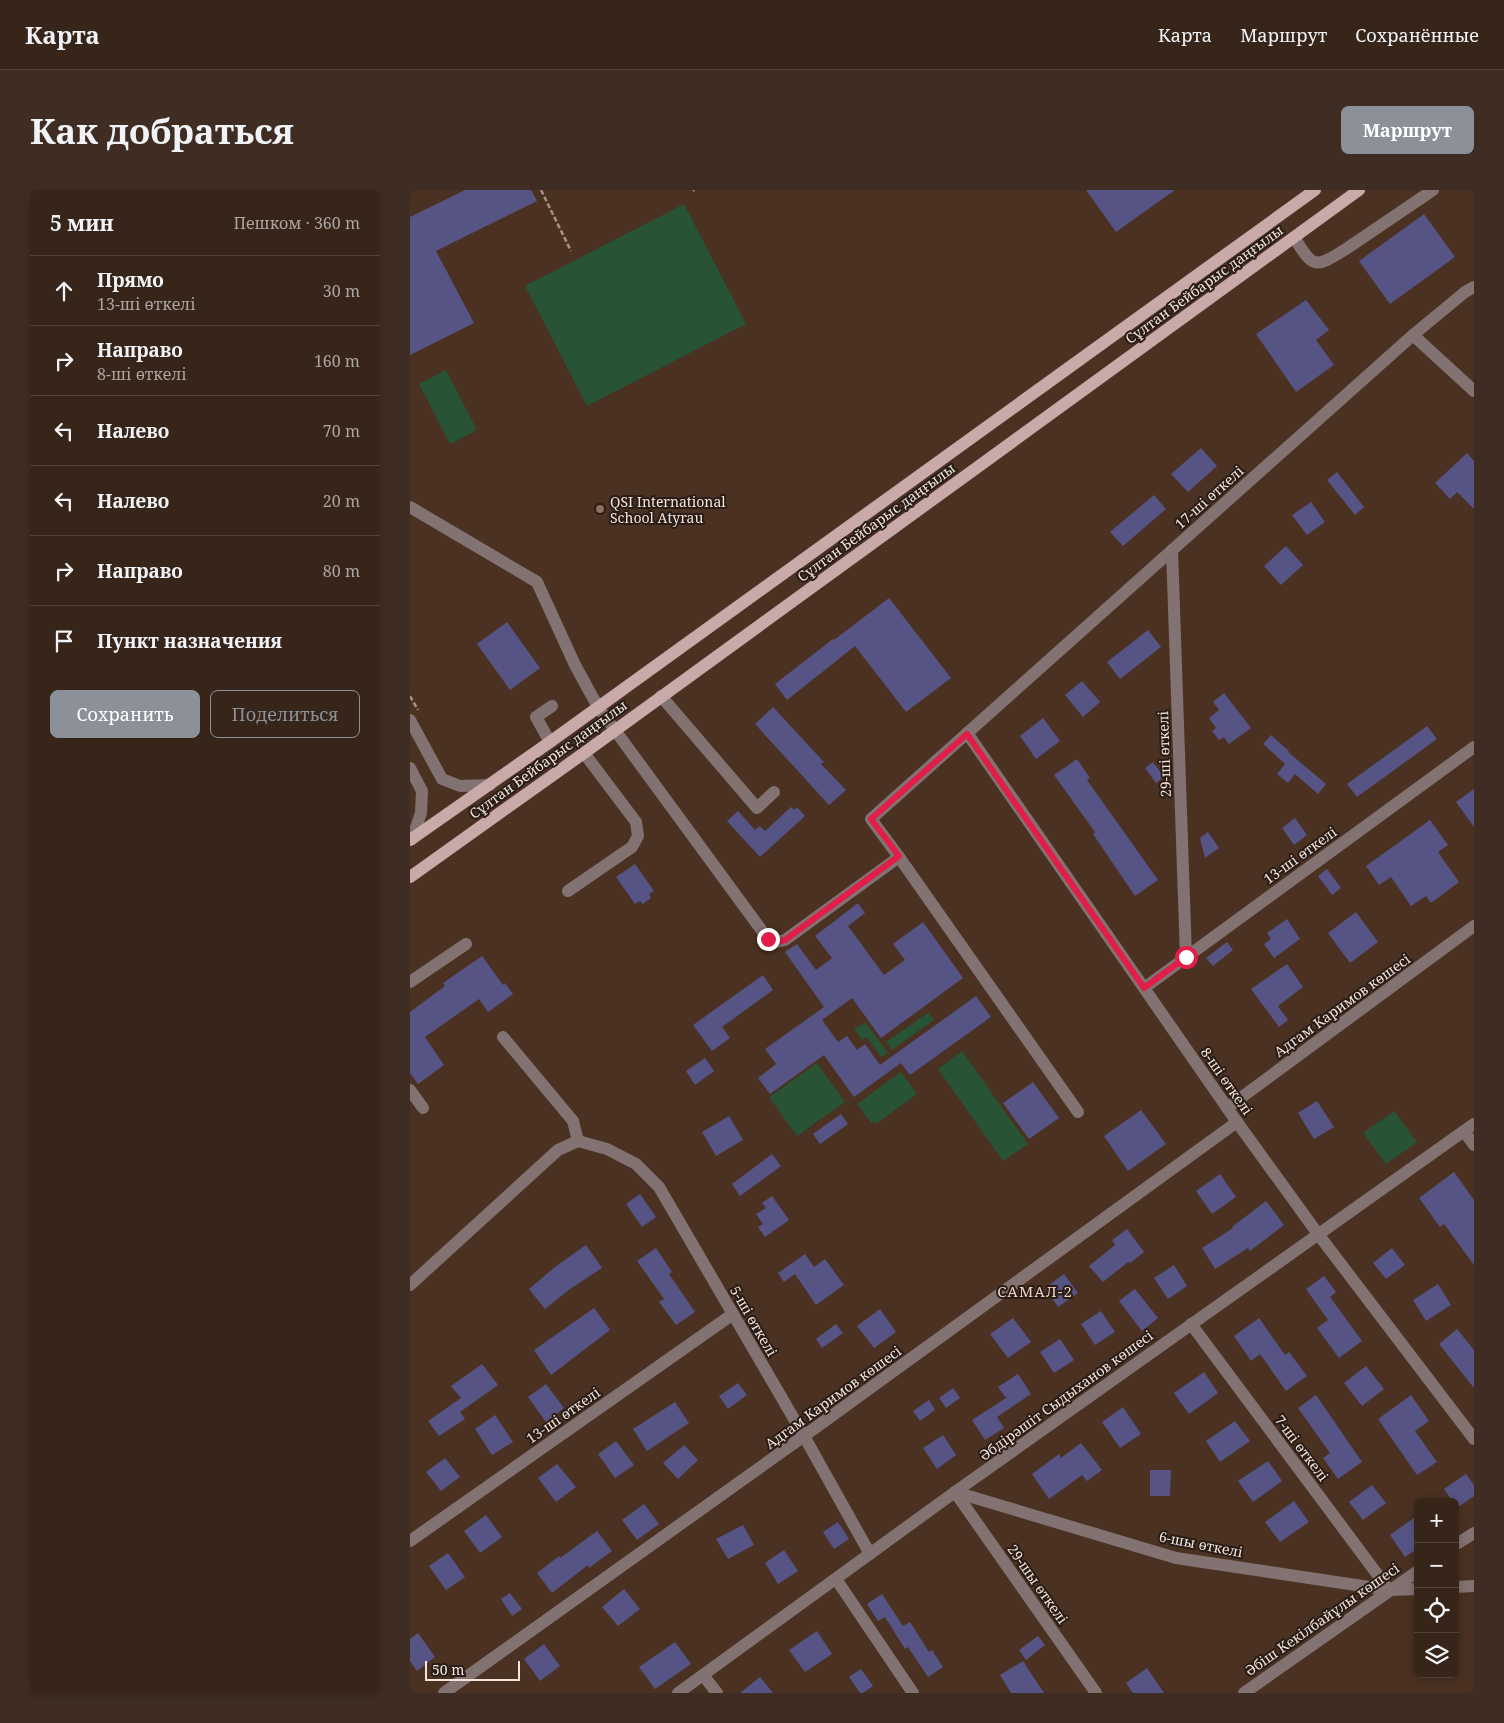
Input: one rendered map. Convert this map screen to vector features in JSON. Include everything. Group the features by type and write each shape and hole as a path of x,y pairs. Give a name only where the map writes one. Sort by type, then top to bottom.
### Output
{"main road":[{"name":"Сұлтан Бейбарыс даңғылы","path":"411,840 550,742 1315,190"},
{"name":"Сұлтан Бейбарыс даңғылы","path":"410,877 1359,190"}],"street":[{"path":"1294,237 1308,259 1318,263 1346,249 1433,190"},
{"name":"17-ші өткелі","path":"899,856 871,819 1413,335 1465,292 1474,287"},
{"path":"1413,335 1474,391"},
{"path":"410,507 537,582 575,665 598,707 768,939 776,942 785,940 899,856 1078,1112"},
{"name":"29-ші өткелі","path":"1172,550 1186,957"},
{"path":"661,696 757,808 774,792"},
{"path":"550,742 536,717 552,706"},
{"path":"410,720 442,779 460,786 490,785"},
{"name":"8-ші өткелі","path":"967,734 1237,1122 1318,1234 1474,1439"},
{"name":"13-ші өткелі","path":"1144,988 1474,747"},
{"path":"568,891 632,847 638,836 636,822 584,752"},
{"path":"410,768 422,791 421,813 411,840"},
{"name":"Адгам Каримов көшесі","path":"1227,1108 1474,926"},
{"path":"410,982 466,944"},
{"path":"410,1285 558,1150 578,1141 573,1121 503,1037"},
{"path":"410,1090 423,1108"},
{"name":"Адгам Каримов көшесі","path":"444,1693 804,1436 1237,1122"},
{"path":"1469,1128 1474,1145"},
{"name":"Әбдірәшіт Сыдыханов көшесі","path":"678,1693 955,1492 1469,1128"},
{"name":"5-ші өткелі","path":"578,1141 607,1149 636,1164 659,1187 804,1436 870,1554"},
{"name":"13-ші өткелі","path":"410,1541 733,1314"},
{"name":"7-ші өткелі","path":"1191,1324 1389,1590"},
{"name":"6-шы өткелі","path":"955,1492 1176,1558 1389,1590 1414,1588"},
{"name":"29-шы өткелі","path":"955,1492 1096,1693"},
{"path":"1458,1543 1474,1533"},
{"name":"Әбіш Кекілбайұлы көшесі","path":"1244,1693 1414,1574"},
{"path":"836,1579 913,1693"},
{"path":"1459,1587 1474,1586"},
{"path":"704,1674 717,1693"}],"path":[{"path":"541,190 571,251"}],"green space":[{"path":"684,204 746,324 587,406 525,286"},
{"path":"446,370 477,430 450,444 419,384"},
{"path":"929,1012 934,1020 892,1050 886,1042"},
{"path":"865,1022 888,1053 881,1057 867,1037 862,1040 854,1029"},
{"path":"962,1051 1028,1144 1003,1161 938,1069"},
{"path":"817,1063 845,1102 797,1136 769,1097"},
{"path":"901,1072 917,1094 876,1124 874,1121 871,1123 857,1104"},
{"path":"1394,1111 1417,1142 1386,1164 1363,1133"}],"building":[{"path":"465,190 531,190 537,201 436,251 474,323 410,355 410,217"},
{"path":"1086,190 1175,190 1116,232"},
{"path":"1424,214 1455,257 1390,304 1359,261"},
{"path":"1306,300 1329,330 1316,340 1334,365 1296,392 1256,334"},
{"path":"1201,448 1217,466 1188,492 1171,474"},
{"path":"1467,453 1474,461 1474,509 1457,492 1450,499 1435,483"},
{"path":"1337,472 1364,507 1355,515 1327,480"},
{"path":"1154,495 1166,509 1123,546 1110,532"},
{"path":"1311,502 1325,522 1307,535 1292,515"},
{"path":"1286,546 1303,565 1281,585 1264,566"},
{"path":"889,598 951,678 906,712 855,646 787,700 775,684"},
{"path":"507,622 540,668 510,690 477,644"},
{"path":"1148,630 1161,647 1120,679 1107,662"},
{"path":"1082,681 1100,702 1083,717 1065,695"},
{"path":"1224,693 1251,728 1229,744 1224,737 1219,740 1212,731 1216,728 1209,718 1219,710 1213,702"},
{"path":"773,707 824,762 821,764 846,790 829,805 755,724"},
{"path":"1043,718 1060,741 1036,759 1020,736"},
{"path":"1427,726 1437,739 1357,797 1347,784"},
{"path":"1271,735 1326,784 1318,794 1295,774 1288,783 1277,774 1285,764 1263,744"},
{"path":"1077,759 1090,778 1087,780 1158,880 1135,896 1093,834 1095,832 1054,775"},
{"path":"1153,762 1164,777 1156,783 1145,768"},
{"path":"1474,789 1474,827 1456,802"},
{"path":"791,807 794,810 797,807 805,816 760,857 727,821 738,811 755,830 760,826 765,831"},
{"path":"1295,818 1307,835 1294,845 1282,828"},
{"path":"1430,820 1448,845 1438,852 1459,882 1431,903 1426,896 1411,906 1391,877 1379,885 1366,866"},
{"path":"1208,832 1219,848 1205,858 1200,838"},
{"path":"635,864 654,891 649,894 651,898 643,904 640,901 635,904 616,877"},
{"path":"1327,869 1341,888 1332,895 1318,876"},
{"path":"858,903 865,913 848,926 884,975 905,960 893,944 923,922 963,978 881,1038 852,998 822,1020 838,1042 847,1036 857,1050 865,1044 880,1065 976,996 991,1017 910,1075 901,1063 854,1097 824,1055 770,1094 758,1078 776,1064 765,1049 824,1007 785,952 797,944 816,970 832,958 815,936"},
{"path":"1356,912 1378,942 1350,963 1328,933"},
{"path":"1287,919 1300,939 1274,958 1264,944 1271,939 1267,933"},
{"path":"1227,942 1233,950 1213,966 1206,958"},
{"path":"482,956 503,985 505,983 513,994 488,1012 479,999 425,1037 444,1065 418,1084 410,1073 410,1012 445,986 443,983"},
{"path":"1287,964 1303,987 1278,1006 1288,1020 1279,1027 1251,989"},
{"path":"763,975 773,990 722,1027 730,1038 712,1051 693,1025"},
{"path":"705,1058 714,1071 695,1085 686,1071"},
{"path":"1033,1082 1059,1118 1029,1139 1003,1103"},
{"path":"1317,1101 1334,1127 1314,1139 1298,1113"},
{"path":"1141,1110 1166,1144 1128,1171 1104,1136"},
{"path":"841,1114 848,1124 820,1144 813,1134"},
{"path":"729,1116 743,1140 716,1156 702,1132"},
{"path":"772,1154 781,1166 740,1196 732,1184"},
{"path":"1454,1172 1474,1200 1474,1265 1444,1224 1440,1227 1419,1198"},
{"path":"1220,1174 1236,1197 1212,1214 1196,1191"},
{"path":"640,1194 656,1217 642,1227 626,1204"},
{"path":"772,1196 789,1220 765,1237 758,1227 763,1224 756,1214 766,1208 762,1203"},
{"path":"1266,1201 1284,1225 1250,1251 1248,1248 1215,1269 1202,1248 1233,1228"},
{"path":"1127,1229 1144,1252 1103,1282 1089,1266 1115,1245 1112,1240"},
{"path":"586,1245 602,1268 570,1289 545,1309 529,1289 555,1267"},
{"path":"656,1248 672,1272 669,1274 695,1312 676,1325 659,1302 664,1299 637,1261"},
{"path":"1392,1248 1405,1265 1386,1279 1373,1263"},
{"path":"805,1254 814,1267 825,1259 844,1285 816,1305 795,1274 784,1282 778,1273"},
{"path":"1174,1265 1187,1286 1168,1299 1154,1278"},
{"path":"1064,1274 1078,1293 1058,1307 1045,1288"},
{"path":"1324,1276 1336,1292 1330,1297 1362,1341 1339,1358 1317,1328 1328,1320 1306,1289"},
{"path":"1438,1284 1451,1305 1426,1321 1413,1300"},
{"path":"1135,1289 1158,1318 1142,1331 1119,1301"},
{"path":"594,1308 610,1330 551,1375 534,1350"},
{"path":"880,1309 896,1332 874,1348 857,1326"},
{"path":"1101,1311 1115,1332 1095,1345 1081,1324"},
{"path":"1013,1318 1031,1342 1008,1358 990,1334"},
{"path":"1259,1318 1285,1355 1289,1352 1307,1376 1286,1391 1260,1354 1251,1361 1234,1336"},
{"path":"836,1324 843,1333 822,1348 816,1339"},
{"path":"1457,1329 1474,1350 1474,1388 1439,1344"},
{"path":"1060,1339 1074,1360 1054,1373 1040,1352"},
{"path":"482,1364 498,1385 460,1412 465,1419 439,1436 428,1421 461,1398 451,1386"},
{"path":"1366,1366 1384,1389 1362,1406 1344,1383"},
{"path":"1204,1372 1218,1393 1189,1414 1174,1393"},
{"path":"1018,1374 1031,1394 997,1417 1004,1428 985,1440 972,1420 1006,1398 998,1387"},
{"path":"738,1383 747,1395 728,1409 719,1396"},
{"path":"546,1384 564,1408 546,1422 528,1397"},
{"path":"953,1388 960,1398 946,1408 939,1398"},
{"path":"1316,1395 1362,1462 1338,1479 1323,1458 1330,1453 1298,1408"},
{"path":"1411,1395 1429,1421 1415,1431 1437,1462 1417,1475 1378,1419"},
{"path":"929,1400 935,1410 920,1421 913,1411"},
{"path":"675,1402 689,1423 647,1451 633,1429"},
{"path":"1123,1407 1141,1434 1120,1448 1102,1422"},
{"path":"495,1415 513,1442 492,1455 475,1429"},
{"path":"1235,1421 1250,1441 1220,1462 1206,1441"},
{"path":"943,1435 956,1455 937,1469 923,1448"},
{"path":"616,1441 634,1465 615,1478 598,1454"},
{"path":"1081,1443 1102,1470 1087,1481 1082,1475 1049,1499 1032,1474 1059,1454 1061,1458"},
{"path":"684,1445 698,1460 678,1479 663,1463"},
{"path":"445,1458 460,1477 441,1491 426,1472"},
{"path":"1268,1461 1282,1481 1253,1502 1238,1481"},
{"path":"557,1464 576,1487 556,1502 538,1478"},
{"path":"1150,1470 1171,1470 1170,1496 1150,1496"},
{"path":"1466,1474 1474,1485 1474,1496 1459,1507 1459,1498 1450,1498 1444,1489"},
{"path":"1372,1485 1386,1503 1363,1520 1349,1502"},
{"path":"1294,1501 1309,1522 1280,1542 1265,1522"},
{"path":"644,1504 659,1524 637,1540 622,1520"},
{"path":"486,1515 502,1537 480,1553 464,1531"},
{"path":"1414,1518 1414,1551 1405,1557 1390,1535"},
{"path":"838,1522 849,1539 834,1549 823,1532"},
{"path":"743,1525 754,1545 728,1559 716,1539"},
{"path":"597,1531 612,1551 589,1568 588,1565 552,1593 537,1573"},
{"path":"784,1550 798,1571 778,1584 765,1563"},
{"path":"448,1553 465,1577 446,1590 429,1566"},
{"path":"624,1589 640,1609 618,1626 602,1607"},
{"path":"510,1593 522,1609 512,1616 501,1599"},
{"path":"882,1594 903,1626 910,1622 929,1652 932,1650 943,1667 928,1677 908,1647 905,1649 885,1617 878,1621 867,1604"},
{"path":"817,1631 832,1654 805,1672 789,1650"},
{"path":"418,1633 435,1657 417,1671 410,1661 410,1639"},
{"path":"1038,1636 1045,1645 1026,1660 1019,1650"},
{"path":"675,1642 691,1664 655,1689 639,1667"},
{"path":"544,1644 560,1666 540,1681 524,1659"},
{"path":"1023,1661 1044,1693 1011,1693 1000,1675"},
{"path":"1147,1668 1164,1693 1133,1693 1126,1683"},
{"path":"861,1669 873,1686 863,1693 860,1693 849,1677"},
{"path":"760,1677 773,1693 740,1693"}],"place":[{"name":"QSI International School Atyrau","path":"600,509"}],"district":[{"name":"САМАЛ-2","path":"1035,1291"}],"route":[{"path":"768,939 776,942 785,940 899,856 871,819 967,734 1144,988 1186,957"}]}
